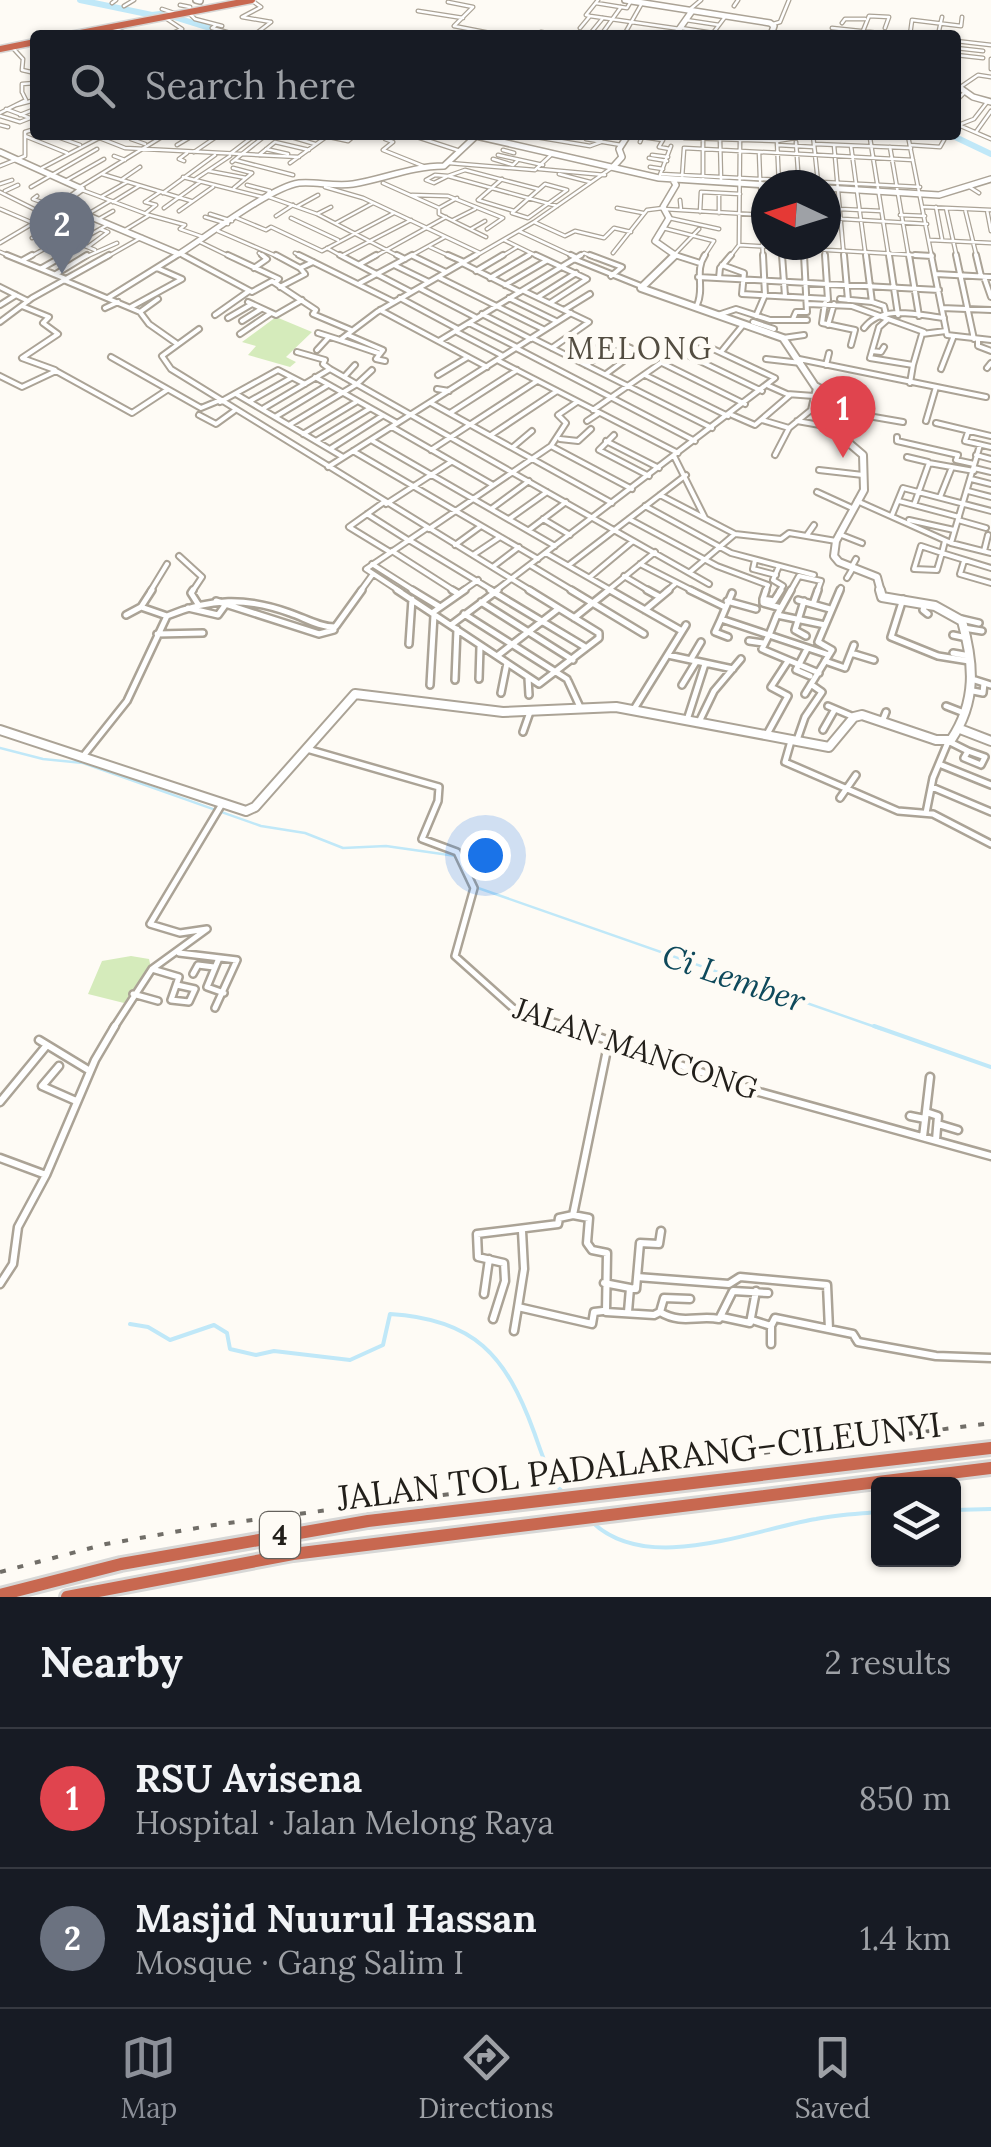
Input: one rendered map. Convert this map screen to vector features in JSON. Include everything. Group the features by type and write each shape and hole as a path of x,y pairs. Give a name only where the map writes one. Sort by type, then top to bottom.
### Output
{"highway":[{"path":"189,10 199,0"},
{"path":"83,30 252,0"},
{"path":"96,30 143,24 176,11"},
{"path":"0,47 30,42"},
{"path":"0,47 30,42"},
{"name":"JALAN TOL PADALARANG–CILEUNYI","path":"0,1594 222,1542 991,1448"},
{"name":"JALAN TOL PADALARANG–CILEUNYI","path":"67,1597 293,1554 991,1468"}],"main road":[{"path":"628,1 725,16 745,23 773,24 772,30"},
{"path":"680,30 690,11"},
{"path":"961,89 989,102"},
{"path":"61,207 180,254 266,198 300,184 324,187 375,180 449,163 471,140"},
{"path":"0,730 84,755 219,809 252,810 356,694 530,712 572,707 634,709 832,747 854,717 862,715 930,733 948,742 960,729 974,686 960,618 925,604 879,596 876,577 836,560 837,537 864,490 863,454 844,442 843,401 815,392 786,336 752,321 718,315 639,286 675,254 656,242 669,218 664,209 676,185 673,180 661,174 573,159 497,140"},
{"path":"612,167 622,158 624,140"},
{"path":"0,152 81,188 61,207"},
{"path":"673,180 751,182"},
{"path":"841,186 896,189 922,197 990,180"},
{"path":"960,729 991,741"}],"street":[{"path":"127,0 123,5 134,0"},
{"path":"252,0 261,6 242,17 270,23 261,30"},
{"path":"690,11 701,0 709,0"},
{"path":"734,6 738,0"},
{"path":"773,24 780,22 789,0"},
{"path":"236,1 240,10"},
{"path":"436,12 446,1 473,6 454,27 471,30"},
{"path":"605,30 628,1"},
{"path":"624,8 597,2 586,14 674,30"},
{"path":"627,30 642,3"},
{"path":"450,12 454,9"},
{"path":"189,10 195,19 220,25 212,28 219,30"},
{"path":"418,11 464,16"},
{"path":"436,12 464,16"},
{"path":"580,28 590,16"},
{"path":"593,30 603,16"},
{"path":"716,30 725,16"},
{"path":"160,17 180,30"},
{"path":"842,23 845,18 888,17 885,28"},
{"path":"939,30 942,17"},
{"path":"961,34 962,18"},
{"path":"863,30 865,19"},
{"path":"686,20 719,26"},
{"path":"913,30 914,23 961,26"},
{"path":"648,30 652,25"},
{"path":"111,27 118,30"},
{"path":"832,28 853,30"},
{"path":"961,42 991,45"},
{"path":"11,46 23,59 22,70 30,72"},
{"path":"961,49 983,51"},
{"path":"961,56 983,58"},
{"path":"971,67 973,57"},
{"path":"991,59 991,67"},
{"path":"22,64 30,62"},
{"path":"961,86 980,72 991,78"},
{"path":"961,85 965,79"},
{"path":"0,115 25,100 22,92 30,88"},
{"path":"16,104 30,101"},
{"path":"961,123 974,119 989,102"},
{"path":"0,115 20,122 30,118 6,110"},
{"path":"20,115 30,111"},
{"path":"976,132 991,111"},
{"path":"0,125 8,127"},
{"path":"961,125 991,139"},
{"path":"0,166 26,155 24,136 30,130"},
{"path":"24,136 30,138"},
{"path":"34,140 67,153"},
{"path":"66,140 80,145"},
{"path":"42,168 89,140"},
{"path":"98,140 120,147 300,157"},
{"path":"133,140 144,146"},
{"path":"81,188 155,140"},
{"path":"178,145 186,140"},
{"path":"184,162 180,159 211,140"},
{"path":"164,208 249,140"},
{"path":"233,163 259,140"},
{"path":"302,140 316,144"},
{"path":"290,163 320,140"},
{"path":"386,140 393,142 383,150 424,166"},
{"path":"427,140 461,151"},
{"path":"522,146 531,140"},
{"path":"573,159 585,141 624,140"},
{"path":"659,147 664,140"},
{"path":"650,167 661,174 682,178 684,140"},
{"path":"702,140 703,179"},
{"path":"720,140 721,180"},
{"path":"719,278 722,265 739,245 740,140 940,147 944,140"},
{"path":"777,143 791,140"},
{"path":"814,140 817,170"},
{"path":"870,140 898,315"},
{"path":"909,140 946,331 953,338 991,340"},
{"path":"758,141 761,170"},
{"path":"259,155 276,142 309,150"},
{"path":"509,143 494,160 514,165 518,160"},
{"path":"777,143 779,170"},
{"path":"796,144 797,170"},
{"path":"652,145 671,147 661,174"},
{"path":"834,145 836,170"},
{"path":"852,146 872,302"},
{"path":"890,147 920,316"},
{"path":"684,148 913,160"},
{"path":"31,187 96,149"},
{"path":"266,149 300,157"},
{"path":"503,150 514,152 508,157"},
{"path":"125,230 156,206 145,202 217,153"},
{"path":"498,154 541,167 606,175"},
{"path":"449,163 529,171 541,167 552,154"},
{"path":"101,197 140,168 114,156"},
{"path":"651,156 667,159"},
{"path":"67,180 104,159"},
{"path":"233,163 252,173 247,182 234,188"},
{"path":"233,163 294,175"},
{"path":"340,340 380,310 534,222 577,189 606,175 612,167"},
{"path":"209,170 270,192 266,198"},
{"path":"538,190 463,170 447,177 552,207"},
{"path":"102,174 191,201"},
{"path":"559,174 592,183"},
{"path":"184,177 305,209 405,258"},
{"path":"502,179 478,200 514,211 526,219 552,207 566,188 545,184 514,211"},
{"path":"0,184 12,180"},
{"path":"384,184 439,208"},
{"path":"2,192 18,185"},
{"path":"32,238 139,186"},
{"path":"179,211 214,186"},
{"path":"968,186 978,193"},
{"path":"324,187 373,203 480,253"},
{"path":"81,188 185,225 180,229 279,279 249,291 215,315"},
{"path":"2,192 34,209"},
{"path":"700,212 700,192 740,194"},
{"path":"709,227 718,213 719,193"},
{"path":"413,194 454,194 475,209 503,218 487,229"},
{"path":"276,216 318,195"},
{"path":"922,197 936,208 989,210 991,230"},
{"path":"27,204 36,198 61,207"},
{"path":"439,208 457,198"},
{"path":"680,200 681,210"},
{"path":"336,224 373,203"},
{"path":"432,204 446,204"},
{"path":"0,244 61,207"},
{"path":"317,214 332,207"},
{"path":"439,208 438,214 486,237"},
{"path":"617,208 644,213 664,209 751,214"},
{"path":"936,208 943,240"},
{"path":"946,208 978,346 991,351"},
{"path":"305,209 290,218 340,241"},
{"path":"360,264 427,228 475,209"},
{"path":"841,209 881,211"},
{"path":"965,209 990,297"},
{"path":"0,210 33,222"},
{"path":"71,232 113,211"},
{"path":"207,215 274,229 322,251 394,213"},
{"path":"614,252 644,213"},
{"path":"900,216 925,216"},
{"path":"669,218 719,229"},
{"path":"848,300 841,219 927,224"},
{"path":"343,255 410,220"},
{"path":"471,228 484,221"},
{"path":"534,222 566,236 575,231 604,238 614,228 631,232"},
{"path":"86,237 110,224"},
{"path":"663,228 714,241 700,263 701,296 697,306"},
{"path":"42,268 107,233 100,229"},
{"path":"331,237 346,229"},
{"path":"699,229 675,254 700,263"},
{"path":"519,230 610,276 639,286"},
{"path":"218,231 254,244 307,273 280,287"},
{"path":"358,284 445,236"},
{"path":"0,322 28,301 142,237"},
{"path":"504,240 586,278 550,303"},
{"path":"930,240 991,243"},
{"path":"23,260 53,244 62,248 75,242 108,256"},
{"path":"56,274 117,243"},
{"path":"739,245 751,246"},
{"path":"428,246 589,323 552,348"},
{"path":"476,270 517,246"},
{"path":"327,248 411,292"},
{"path":"841,250 932,256"},
{"path":"439,341 586,252 622,267 610,276"},
{"path":"254,268 267,259 258,253"},
{"path":"296,253 394,302"},
{"path":"490,278 532,253"},
{"path":"2,254 140,312 149,324 176,342"},
{"path":"108,298 180,254 249,291"},
{"path":"412,255 446,272"},
{"path":"505,284 547,260"},
{"path":"721,352 752,321 765,295 763,260"},
{"path":"783,260 785,296"},
{"path":"793,319 796,312 807,312 804,260"},
{"path":"826,260 829,302 822,324 855,330 851,345"},
{"path":"300,268 312,262"},
{"path":"394,265 429,282"},
{"path":"722,265 744,273 742,294 808,297 872,309 924,332 946,331"},
{"path":"130,307 182,279 157,268"},
{"path":"538,297 576,273"},
{"path":"936,274 991,277"},
{"path":"698,277 939,290"},
{"path":"438,278 544,330"},
{"path":"275,283 316,310 313,314 384,349 376,359 385,361"},
{"path":"0,286 28,301"},
{"path":"632,290 639,286"},
{"path":"419,288 586,364 712,428"},
{"path":"564,310 590,294"},
{"path":"0,305 16,295"},
{"path":"400,298 517,370 676,455 707,520"},
{"path":"510,298 558,322"},
{"path":"140,312 158,299"},
{"path":"840,299 884,306 887,317"},
{"path":"228,318 250,303 278,314 302,300"},
{"path":"105,308 118,302"},
{"path":"808,304 829,302"},
{"path":"22,306 49,317 42,323 58,334 22,358 52,366 132,413 168,390"},
{"path":"242,320 261,308"},
{"path":"942,308 991,310"},
{"path":"718,315 736,309 752,321 774,328"},
{"path":"380,310 487,367"},
{"path":"240,334 272,313"},
{"path":"328,467 571,314"},
{"path":"864,328 868,320 879,315"},
{"path":"913,365 872,358 879,328 887,317 898,315 944,318"},
{"path":"752,321 806,320"},
{"path":"786,321 786,336 804,334"},
{"path":"469,322 696,441"},
{"path":"199,330 176,342 164,353 163,361 219,402 328,467 385,503 428,528 512,579 598,633 600,638 538,684 366,570 372,564 409,540 428,528 457,510 474,499 533,459 563,436 579,440 591,428"},
{"path":"910,382 924,332"},
{"path":"318,333 378,353"},
{"path":"572,358 603,336 637,352 606,374"},
{"path":"317,350 329,337"},
{"path":"941,369 953,338"},
{"path":"455,680 454,627 464,614 731,416 769,386 774,376 692,340 612,397 586,422"},
{"path":"586,364 620,342"},
{"path":"872,351 880,352 884,347"},
{"path":"679,351 762,391"},
{"path":"297,352 324,360 323,364 330,369 710,584"},
{"path":"826,365 829,353"},
{"path":"112,357 202,408 278,370 305,384"},
{"path":"438,375 468,357"},
{"path":"766,359 826,365 986,397"},
{"path":"662,363 745,404"},
{"path":"344,377 355,365"},
{"path":"262,409 330,369"},
{"path":"0,376 22,388 55,370"},
{"path":"273,434 358,384 372,370"},
{"path":"450,413 517,370"},
{"path":"645,375 752,425 790,395"},
{"path":"250,402 292,377"},
{"path":"316,377 493,485"},
{"path":"432,450 537,381"},
{"path":"275,417 329,385"},
{"path":"769,386 790,395 815,392 811,410 789,428 776,455"},
{"path":"926,420 936,387"},
{"path":"438,389 449,391"},
{"path":"491,435 558,392"},
{"path":"236,394 344,457"},
{"path":"303,434 357,401"},
{"path":"553,445 566,423 558,416 577,402"},
{"path":"431,403 612,503"},
{"path":"320,406 334,415"},
{"path":"306,454 370,408"},
{"path":"199,415 216,424 234,411"},
{"path":"311,412 325,420"},
{"path":"845,412 903,422"},
{"path":"330,449 383,416"},
{"path":"762,420 789,428"},
{"path":"797,422 843,429"},
{"path":"936,424 991,436"},
{"path":"968,430 964,441 991,447"},
{"path":"513,447 532,431"},
{"path":"614,435 599,450 649,476"},
{"path":"294,447 310,437"},
{"path":"898,438 897,441 958,455 956,460 974,468"},
{"path":"371,440 555,546"},
{"path":"606,441 659,468"},
{"path":"553,445 632,489"},
{"path":"980,445 964,504 954,530 942,555 936,571 921,572 914,566 920,546 942,555 964,562 991,568"},
{"path":"353,451 538,559"},
{"path":"976,455 991,459"},
{"path":"907,457 991,472"},
{"path":"451,461 349,529 459,594"},
{"path":"914,505 930,462"},
{"path":"940,497 952,467"},
{"path":"819,470 863,476"},
{"path":"568,565 686,475"},
{"path":"971,479 991,484"},
{"path":"492,509 530,481"},
{"path":"892,514 902,488 991,511"},
{"path":"509,519 548,491"},
{"path":"968,491 991,497"},
{"path":"817,492 892,514 948,542 987,552 988,535"},
{"path":"680,506 694,494"},
{"path":"660,495 735,534 780,539 787,533 862,543"},
{"path":"897,501 986,528"},
{"path":"529,530 566,502"},
{"path":"645,506 718,548 814,574"},
{"path":"367,514 585,648"},
{"path":"543,519 570,534"},
{"path":"629,519 704,560 769,586 763,603 781,608"},
{"path":"906,520 954,530"},
{"path":"456,545 482,525"},
{"path":"807,535 814,525"},
{"path":"690,572 735,534"},
{"path":"474,556 500,536"},
{"path":"590,578 635,540"},
{"path":"492,567 519,547"},
{"path":"574,618 656,552"},
{"path":"546,553 684,628 634,709"},
{"path":"178,556 202,576 191,594 198,604"},
{"path":"755,560 753,569 776,576"},
{"path":"964,562 960,574 991,582"},
{"path":"126,615 141,607 167,564"},
{"path":"372,564 440,607"},
{"path":"640,564 675,584 726,604 756,609"},
{"path":"530,565 644,634"},
{"path":"848,578 853,565"},
{"path":"763,599 775,601 784,585 773,580 778,566"},
{"path":"230,603 319,634 336,625 373,574"},
{"path":"624,576 660,597"},
{"path":"813,604 821,582 800,576 762,649 818,673"},
{"path":"430,685 433,614 478,580"},
{"path":"645,610 675,584"},
{"path":"805,694 831,648 818,642 841,588"},
{"path":"728,637 715,632 732,593"},
{"path":"410,644 412,600"},
{"path":"903,600 891,637 938,656 971,658"},
{"path":"84,755 127,702 168,616 213,601 270,606 336,625"},
{"path":"806,636 795,630 801,601 830,609"},
{"path":"481,602 573,660"},
{"path":"188,608 218,615 230,603"},
{"path":"925,604 923,610 928,614"},
{"path":"141,607 168,616"},
{"path":"497,656 559,609"},
{"path":"464,614 568,680"},
{"path":"777,615 825,625"},
{"path":"960,618 979,623"},
{"path":"721,619 804,647 845,668 854,645"},
{"path":"810,676 796,670 813,622"},
{"path":"964,628 982,631"},
{"path":"157,634 203,633"},
{"path":"953,635 966,638"},
{"path":"750,641 763,643"},
{"path":"682,685 702,642"},
{"path":"479,679 480,645"},
{"path":"851,653 874,660"},
{"path":"953,653 971,658"},
{"path":"667,655 733,669"},
{"path":"699,722 711,696 742,659"},
{"path":"766,736 788,696 770,687 788,662"},
{"path":"501,693 507,663"},
{"path":"687,720 705,664"},
{"path":"563,668 572,707"},
{"path":"528,677 528,695"},
{"path":"961,684 974,686 983,693 988,684"},
{"path":"812,685 822,691 805,717 785,762 898,811 906,808 926,813 991,844"},
{"path":"946,706 966,714"},
{"path":"823,730 831,707 854,717"},
{"path":"544,724 546,711"},
{"path":"523,732 530,712"},
{"path":"882,722 886,712"},
{"path":"926,813 948,742 968,751"},
{"name":"JALAN MANCONG","path":"305,749 439,786 438,801 422,839 456,851 474,888 457,959 507,1006 758,1092 991,1156"},
{"path":"939,764 991,786"},
{"path":"840,798 856,774"},
{"path":"932,786 991,812"},
{"path":"2,1282 14,1260 16,1230 46,1175 90,1072 133,994 152,969 207,929 180,934 151,922 219,809"},
{"path":"178,953 246,960"},
{"path":"218,958 208,988 224,992"},
{"path":"215,1008 237,960"},
{"path":"193,974 198,965 215,967"},
{"path":"152,969 179,977 177,985"},
{"path":"133,994 158,1001"},
{"path":"573,1215 609,1039"},
{"path":"39,1040 90,1072"},
{"path":"0,1102 46,1045"},
{"path":"59,1066 42,1086 76,1101"},
{"path":"924,1137 930,1077"},
{"path":"910,1116 937,1115 936,1141"},
{"path":"938,1124 958,1130"},
{"path":"0,1158 46,1175"},
{"path":"493,1319 506,1277 503,1262 478,1256 477,1234 558,1224 559,1218 573,1215 588,1218 587,1243 592,1250 608,1252 604,1311"},
{"path":"514,1331 524,1268 522,1230"},
{"path":"604,1282 636,1290 640,1243 658,1244 662,1232"},
{"path":"484,1294 490,1260"},
{"path":"637,1277 729,1284 740,1277 825,1285 830,1329"},
{"path":"628,1312 630,1288"},
{"path":"722,1317 733,1291 768,1293"},
{"path":"752,1320 756,1291"},
{"path":"518,1307 592,1324 594,1312 654,1315 660,1312 664,1298 690,1299"},
{"path":"660,1312 668,1318 693,1322 701,1316 722,1317 771,1326"},
{"path":"771,1344 775,1318 830,1329 885,1348 940,1357 966,1354 991,1358"}],"green space":[{"path":"276,317 312,332 286,357 296,362 290,367 248,355 256,346 242,342"},
{"path":"131,956 149,959 151,968 124,1003 88,994 102,961"}],"waterway":[{"path":"80,0 152,15 168,13"},
{"path":"174,17 216,30"},
{"path":"961,140 991,154"},
{"name":"Ci Lember","path":"0,748 43,759 83,763 261,826 305,833 343,848 386,846 456,856"},
{"name":"Ci Lember","path":"464,872 470,888"},
{"name":"Ci Lember","path":"478,888 881,1029"},
{"name":"Ci Lember","path":"874,1026 991,1067"},
{"path":"130,1324 148,1327 170,1340 214,1325 227,1333 230,1349 256,1355 274,1351 350,1360 383,1345 390,1314 444,1324 465,1333 498,1362 512,1382 550,1472 564,1494"},
{"path":"961,1510 991,1509"},
{"path":"591,1521 614,1537 640,1545 669,1547 700,1545 824,1518 871,1513"}],"railway":[{"path":"0,1572 106,1544 214,1525 991,1423"}],"place":[{"name":"Masjid Nuurul Hassan","path":"62,274"},
{"name":"RSU Avisena","path":"843,458"}],"district":[{"name":"MELONG","path":"640,348"}]}
